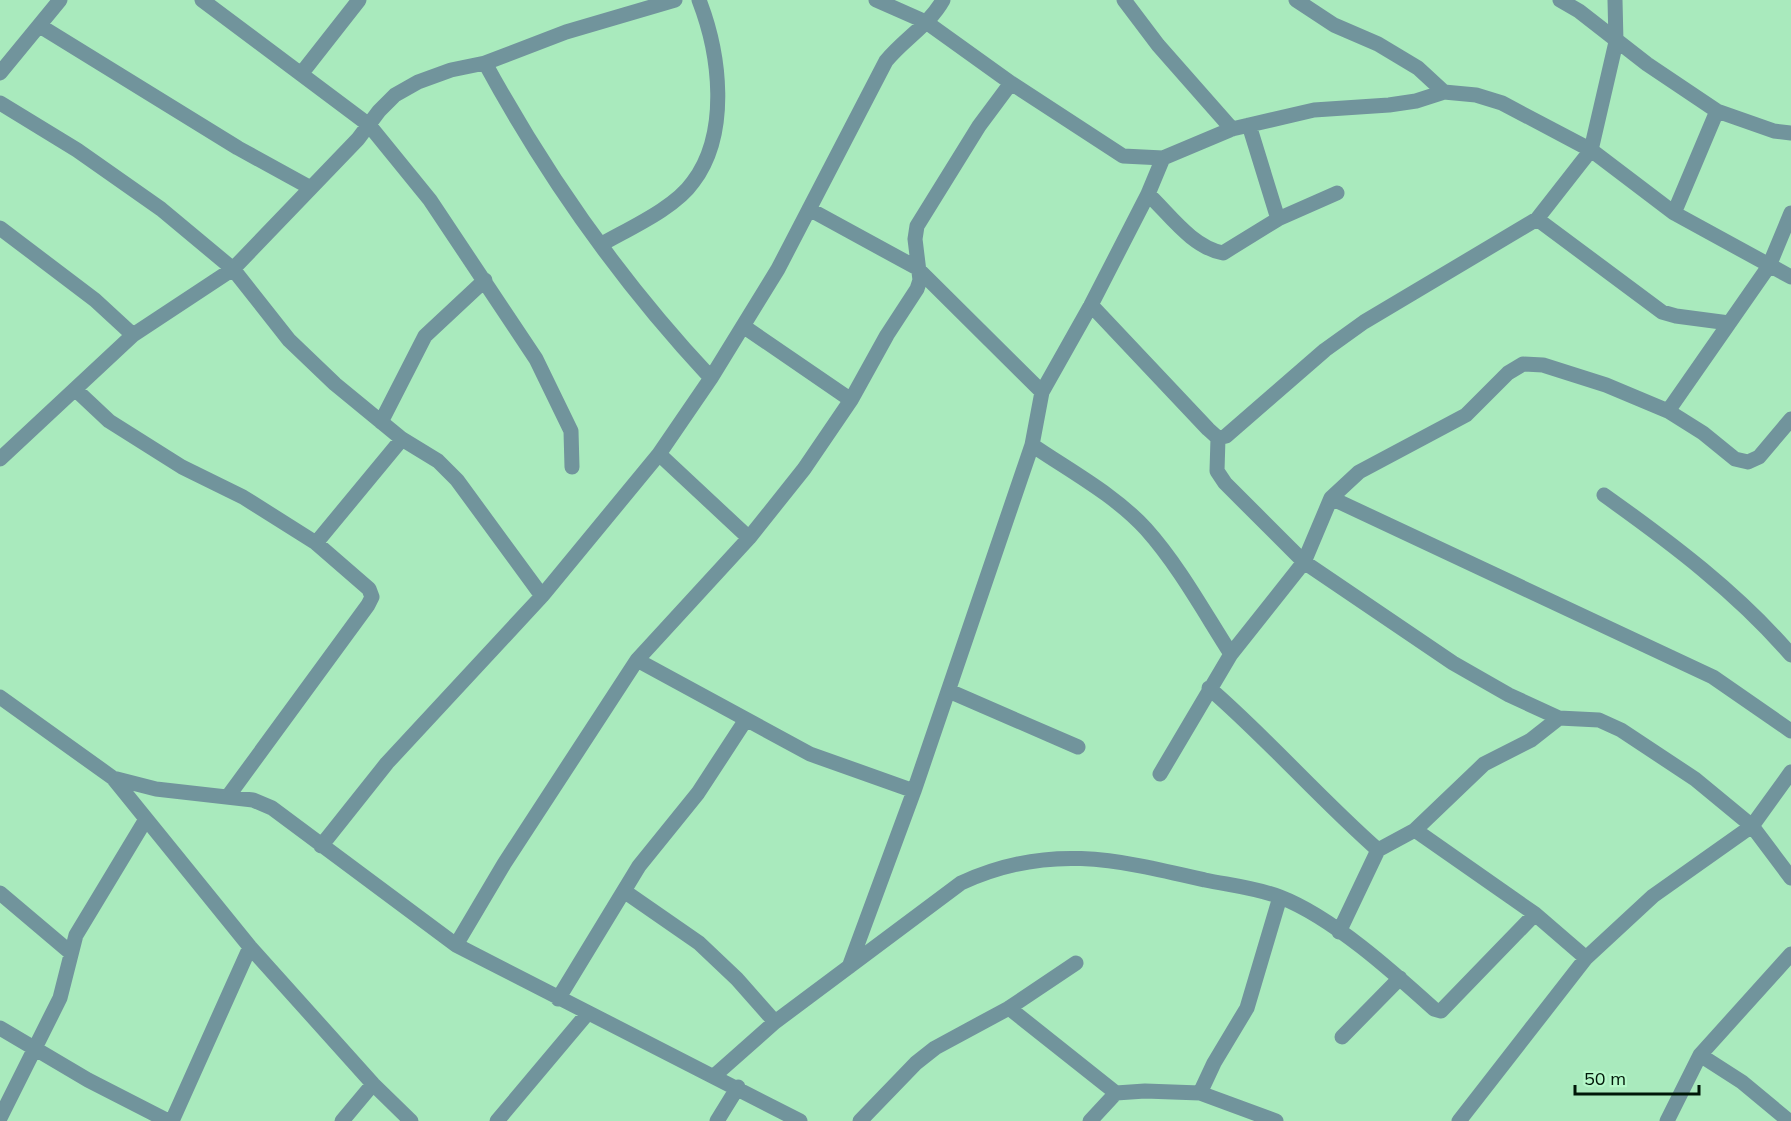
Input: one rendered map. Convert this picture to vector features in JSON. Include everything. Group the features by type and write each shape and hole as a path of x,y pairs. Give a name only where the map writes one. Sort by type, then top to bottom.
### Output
{"street":[{"path":"0,73 60,0"},
{"path":"301,74 359,0"},
{"path":"0,459 133,335 233,268 395,95 418,82 451,70 485,63 566,32 675,0"},
{"path":"602,244 678,198 693,183 708,154 717,105 717,70 699,0"},
{"path":"876,0 926,22 1011,83 1123,156 1163,158 1232,129 1314,110 1416,101 1444,92 1476,95 1502,103 1591,150 1674,213 1791,277"},
{"path":"321,846 387,763 542,596 658,454 711,378 778,268 886,61 899,45 926,22 943,0"},
{"path":"1124,0 1158,45 1232,129"},
{"path":"1296,0 1334,25 1378,44 1418,68 1444,92"},
{"path":"1560,0 1580,11 1616,42 1717,111 1774,131 1791,133"},
{"path":"1218,438 1234,432 1325,350 1364,322 1537,219 1591,150 1616,42 1615,0"},
{"path":"206,1 369,125 430,200 536,359 572,431 572,467"},
{"path":"40,26 238,148 309,187"},
{"path":"485,63 529,143 663,327 711,378"},
{"path":"456,945 504,864 637,660 749,538 804,469 851,400 887,335 917,290 920,280 915,239 917,226 979,126 1011,83"},
{"path":"0,103 77,150 142,196 233,268 289,340 335,384 402,439 438,461 457,480 542,596"},
{"path":"1674,213 1717,111"},
{"path":"1249,125 1278,219"},
{"path":"849,967 914,791 1032,445 1042,392 1091,305 1148,194 1163,158"},
{"path":"1148,194 1196,240 1210,250 1223,253 1278,219 1336,193"},
{"path":"809,209 917,268 1042,392"},
{"path":"1668,411 1769,266 1791,213"},
{"path":"1537,219 1662,312 1729,323"},
{"path":"0,228 95,300 133,335"},
{"path":"381,422 425,336 485,280"},
{"path":"1091,305 1218,438 1217,471 1225,483 1304,562 1453,663 1509,695 1559,718 1599,720 1621,730 1695,779 1752,826 1791,878"},
{"path":"743,326 851,400"},
{"path":"1160,774 1231,654 1304,562 1331,498 1359,472 1466,415 1508,373 1523,364 1543,365 1596,382 1668,411 1703,433 1735,459 1748,462 1759,457 1791,419"},
{"path":"76,390 109,422 182,467 243,497 316,543 369,589 372,597 229,795"},
{"path":"316,543 402,439"},
{"path":"1032,445 1123,509 1144,527 1169,556 1231,654"},
{"path":"658,454 749,538"},
{"path":"1604,495 1670,542 1748,612 1791,656"},
{"path":"1331,498 1713,677 1791,731"},
{"path":"637,660 810,754 914,791"},
{"path":"1209,688 1247,720 1281,759 1378,850"},
{"path":"949,691 1078,747"},
{"path":"0,697 113,778 250,947 373,1084 411,1121"},
{"path":"1339,932 1378,850 1415,830 1477,770 1531,740 1559,718"},
{"path":"558,999 655,844 698,793 746,721"},
{"path":"1459,1121 1586,958 1653,896 1752,826 1791,772"},
{"path":"113,778 156,789 229,795 254,800 272,808 456,945 587,1014 738,1087 801,1121"},
{"path":"0,1118 60,998 68,977 70,953 76,935 146,819"},
{"path":"1415,830 1535,915 1586,958"},
{"path":"714,1076 775,1022 961,883 985,872 1019,862 1059,856 1124,861 1280,897 1339,932 1400,978 1434,1010 1441,1011 1535,915"},
{"path":"624,891 699,943 737,979 775,1022"},
{"path":"0,893 70,953"},
{"path":"1200,1093 1247,1008 1280,897"},
{"path":"0,1028 170,1121 250,947"},
{"path":"1667,1121 1700,1054 1791,954"},
{"path":"860,1121 916,1063 935,1048 1009,1008 1076,963"},
{"path":"1342,1037 1400,978"},
{"path":"1009,1008 1116,1093"},
{"path":"497,1121 587,1014"},
{"path":"1700,1054 1788,1116"},
{"path":"342,1121 373,1084"},
{"path":"717,1121 738,1087"},
{"path":"1090,1121 1116,1093 1145,1090 1200,1093 1276,1121"}]}
